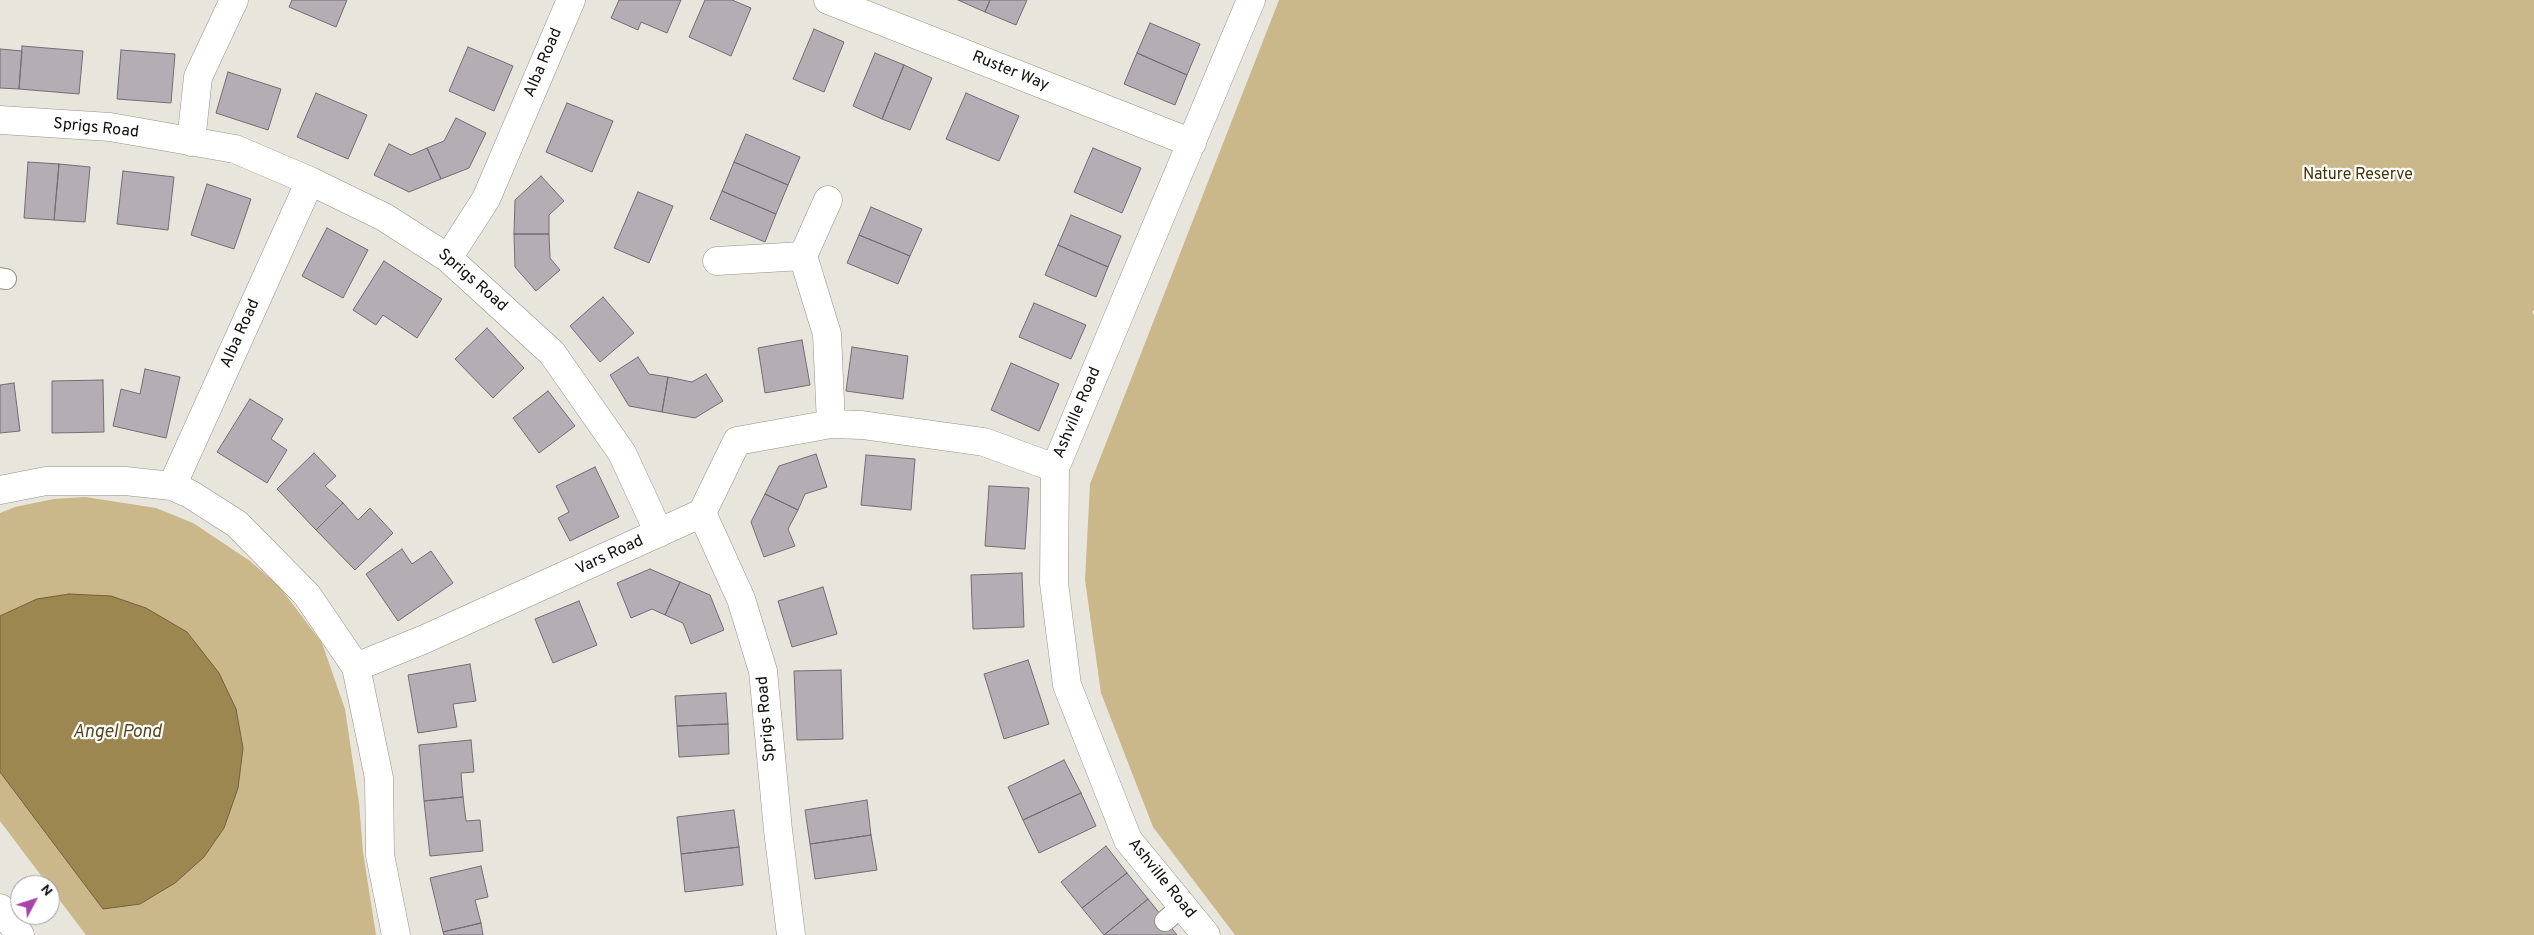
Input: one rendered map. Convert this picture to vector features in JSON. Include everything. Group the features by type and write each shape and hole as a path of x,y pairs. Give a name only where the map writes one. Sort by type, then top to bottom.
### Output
{"street":[{"path":"191,142 198,77 234,0"},
{"name":"Alba Road","path":"448,258 486,199 571,0"},
{"name":"Ruster Way","path":"828,0 1192,144"},
{"name":"Ashville Road","path":"1206,935 1173,913 1128,840 1067,685 1054,583 1055,468 1192,144 1250,0"},
{"name":"Sprigs Road","path":"0,120 110,128 236,149 310,181 384,217 448,258 552,352 622,453 659,533"},
{"name":"Alba Road","path":"172,486 310,181"},
{"path":"828,200 803,256 827,334 831,424"},
{"path":"717,262 803,256"},
{"path":"702,513 738,441 831,424 862,425 984,442 1055,468"},
{"path":"0,490 46,481 125,482 172,486 190,494 237,524 307,595 356,667 379,778 380,855 396,935"},
{"name":"Sprigs Road","path":"702,513 741,599 764,671 778,830 791,935"},
{"name":"Vars Road","path":"356,667 425,639 702,513"},
{"path":"0,908 20,935"}],"green space":[{"name":"Nature Reserve","path":"1279,0 2534,0 2534,310 2532,312 2534,315 2534,935 1235,935 1153,827 1101,693 1085,580 1090,484"},
{"path":"85,497 156,508 193,523 250,561 279,586 322,643 345,709 359,803 363,852 376,935 86,935 60,901 60,875 41,875 0,821 0,513 15,507 54,499"}],"water":[{"name":"Angel Pond","path":"69,594 111,596 146,608 187,632 219,673 236,709 243,748 238,788 224,828 204,857 175,883 140,904 103,909 0,772 0,616 37,599"}],"building":[{"path":"292,0 347,0 336,27 289,7"},
{"path":"619,0 681,0 667,33 641,22 638,30 611,18"},
{"path":"705,0 732,0 751,8 731,56 689,37"},
{"path":"958,0 990,0 985,12"},
{"path":"990,0 1027,0 1016,25 985,12"},
{"path":"1150,23 1200,44 1187,75 1137,53"},
{"path":"814,29 844,42 824,92 793,79"},
{"path":"22,46 83,51 79,94 19,89"},
{"path":"468,47 513,66 494,111 449,91"},
{"path":"0,49 22,51 19,89 0,88"},
{"path":"121,50 175,54 171,103 117,99"},
{"path":"875,53 904,65 882,119 853,106"},
{"path":"1137,53 1187,75 1175,105 1124,84"},
{"path":"904,65 932,78 910,130 882,119"},
{"path":"228,72 281,89 268,130 216,113"},
{"path":"316,93 367,115 348,159 297,137"},
{"path":"966,93 1019,116 999,161 946,139"},
{"path":"567,103 613,121 592,172 546,152"},
{"path":"456,118 486,133 469,168 441,179 427,148 444,141"},
{"path":"746,134 800,157 788,185 734,162"},
{"path":"389,144 411,155 427,148 441,179 409,192 374,175"},
{"path":"1093,148 1141,168 1122,213 1074,192"},
{"path":"28,162 59,164 54,220 24,218"},
{"path":"734,162 788,185 776,214 722,191"},
{"path":"59,164 90,167 85,222 54,220"},
{"path":"123,171 174,177 168,230 117,224"},
{"path":"541,176 564,201 549,215 549,234 514,234 515,200"},
{"path":"207,184 251,199 234,249 191,235"},
{"path":"722,191 776,214 765,242 710,219"},
{"path":"638,192 673,206 649,263 614,248"},
{"path":"871,207 922,229 910,256 859,235"},
{"path":"1071,215 1121,236 1108,267 1058,245"},
{"path":"327,228 368,250 343,298 302,276"},
{"path":"514,234 549,234 550,258 560,270 536,291 515,267"},
{"path":"859,235 910,256 898,284 847,263"},
{"path":"1058,245 1108,267 1096,297 1045,275"},
{"path":"384,261 442,299 417,338 383,315 376,325 353,310"},
{"path":"603,297 634,333 600,362 570,326"},
{"path":"1034,303 1086,325 1071,359 1019,337"},
{"path":"487,328 524,368 493,398 455,359"},
{"path":"802,340 810,385 765,393 758,348"},
{"path":"852,347 908,356 903,399 846,391"},
{"path":"638,357 649,374 668,377 662,412 629,406 610,375"},
{"path":"1011,363 1059,384 1039,431 991,410"},
{"path":"145,369 180,377 166,438 113,426 121,389 140,394"},
{"path":"706,374 723,401 695,418 662,412 668,377 692,382"},
{"path":"103,380 104,432 52,433 52,381"},
{"path":"14,383 20,431 0,433 0,385"},
{"path":"548,391 575,426 539,453 513,418"},
{"path":"250,399 283,419 271,439 287,450 267,483 217,452"},
{"path":"314,453 336,476 325,486 343,503 316,530 277,489"},
{"path":"816,454 827,487 805,494 798,510 765,494 779,466"},
{"path":"866,455 915,459 911,510 861,505"},
{"path":"595,467 619,517 570,541 558,518 569,512 556,486"},
{"path":"989,486 1029,488 1025,549 985,546"},
{"path":"765,494 798,510 788,529 795,546 764,557 751,522"},
{"path":"343,503 358,520 370,508 393,533 355,570 316,530"},
{"path":"402,549 412,564 431,551 453,583 398,621 366,574"},
{"path":"650,569 680,582 665,615 652,609 631,618 617,583"},
{"path":"1022,573 1024,627 973,629 971,575"},
{"path":"680,582 710,595 724,630 691,644 683,623 665,615"},
{"path":"823,587 837,634 792,647 778,601"},
{"path":"579,601 597,645 553,663 535,619"},
{"path":"1028,660 1049,724 1004,739 984,674"},
{"path":"470,664 476,701 453,704 457,727 418,733 408,675"},
{"path":"841,670 843,739 797,740 794,671"},
{"path":"726,693 728,724 677,726 675,696"},
{"path":"728,724 729,754 679,757 677,726"},
{"path":"471,740 474,772 461,773 463,797 424,801 419,745"},
{"path":"1064,760 1081,793 1023,820 1008,787"},
{"path":"1081,793 1096,826 1039,853 1023,820"},
{"path":"463,797 466,821 480,820 483,851 430,856 424,801"},
{"path":"867,800 871,835 810,844 805,810"},
{"path":"734,810 739,847 681,854 677,817"},
{"path":"871,835 877,870 815,879 810,844"},
{"path":"1106,846 1127,873 1082,908 1061,882"},
{"path":"739,847 743,885 685,892 681,854"},
{"path":"481,866 488,897 475,900 481,923 443,932 430,878"},
{"path":"1127,873 1148,899 1104,935 1082,908"},
{"path":"1148,899 1177,935 1104,935"},
{"path":"481,923 483,935 444,935 443,932"}]}
